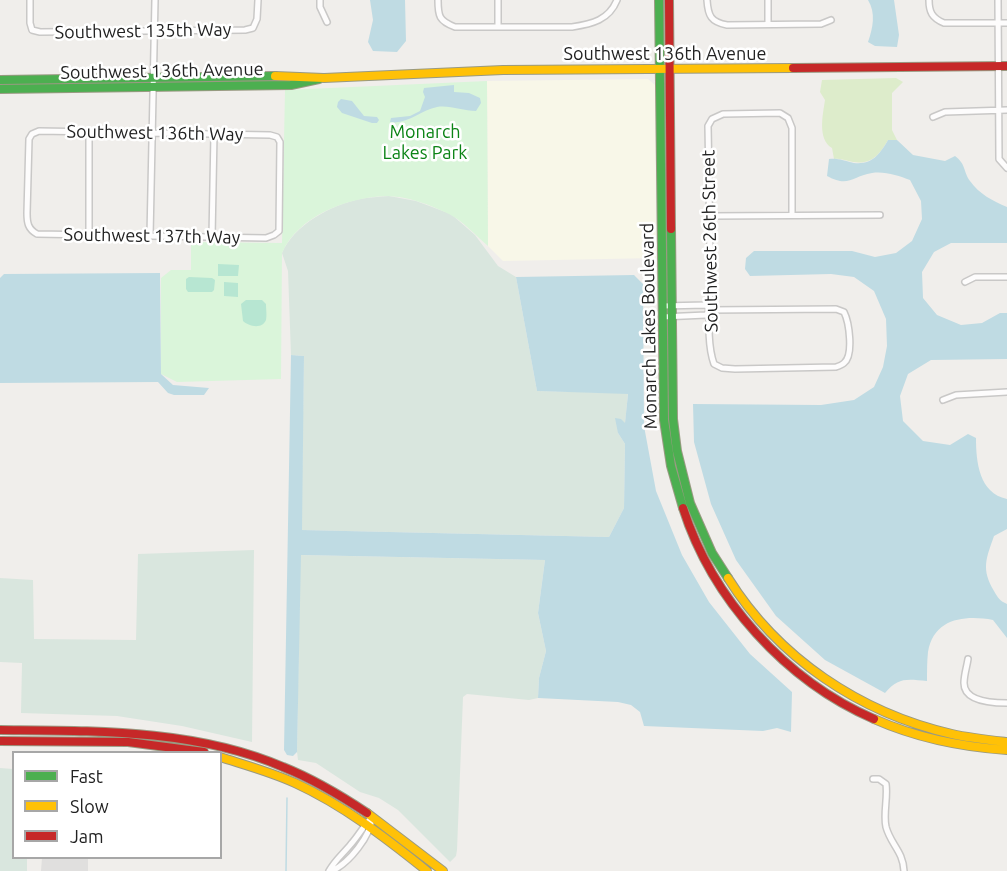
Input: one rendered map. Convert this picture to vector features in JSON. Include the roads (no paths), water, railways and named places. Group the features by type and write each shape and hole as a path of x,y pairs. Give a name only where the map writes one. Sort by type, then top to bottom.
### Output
{"street":[{"name":"Southwest 135th Way","path":"30,0 32,30 40,32 245,30 253,28 257,19 258,0"},
{"path":"150,236 155,0"},
{"path":"320,0 320,7 327,22"},
{"path":"438,0 438,14 445,23 455,27 572,27 590,24 607,16 617,0"},
{"path":"498,0 498,26"},
{"name":"Monarch Lakes Boulevard","path":"659,0 664,420 667,447 682,506 692,532 712,572 734,606 760,636 798,672 849,707 887,725 928,738 965,746 1007,750"},
{"name":"Monarch Lakes Boulevard","path":"669,0 671,383 675,432 684,484 704,536 742,600 767,630 805,665 853,698 891,716 929,729 1007,742"},
{"path":"707,0 712,21 727,25 820,24 831,20"},
{"path":"768,0 768,24"},
{"path":"929,0 929,10 935,20 944,23 1007,23"},
{"path":"998,0 1002,66 999,159 1005,167"},
{"name":"Southwest 136th Avenue","path":"0,89 153,81 291,76 324,78 503,70 1002,66"},
{"name":"Southwest 136th Avenue","path":"0,80 153,81"},
{"path":"933,117 945,112 1007,110"},
{"name":"Southwest 26th Street","path":"710,310 836,309 844,312 849,322 849,357 844,363 836,367 735,369 722,368 714,364 711,355 710,310 710,216 708,126 712,119 723,114 780,113 788,118 792,128 792,215"},
{"name":"Southwest 136th Way","path":"31,231 27,223 29,139 32,134 39,131 270,135 277,137 280,142 279,231 274,235"},
{"path":"89,132 89,235"},
{"path":"212,237 214,134"},
{"path":"710,216 880,215"},
{"name":"Southwest 137th Way","path":"31,231 37,234 266,238 274,235"},
{"path":"965,282 975,277 1007,277"},
{"path":"698,305 698,315"},
{"path":"662,306 706,305 710,310 706,315 662,317"},
{"path":"662,372 666,384 669,430 675,432"},
{"path":"943,400 956,395 1007,393"},
{"path":"969,659 964,684 967,692 978,699 1007,703"},
{"path":"0,730 115,731 161,735 220,746 288,769 320,784 372,817 443,871"},
{"path":"0,741 119,742 194,751"},
{"path":"222,758 294,783 315,793 368,826 427,871"},
{"path":"873,779 879,779 886,784 885,824 904,860 904,871"},
{"path":"330,871 334,862 368,826 372,817"}],"water":[{"path":"370,0 405,0 406,41 397,52 373,51 368,42 373,20"},
{"path":"868,0 894,0 899,35 897,47 875,46 868,42 873,21"},
{"path":"454,85 454,92 469,93 480,98 481,103 476,111 437,107 402,121 390,122 391,118 410,116 420,111 425,97 424,88"},
{"path":"341,99 352,101 364,116 377,117 379,120 377,123 372,123 342,113 337,107"},
{"path":"888,140 897,140 913,155 945,161 955,156 978,190 1007,207 1007,243 951,243 934,252 922,272 923,298 937,315 961,325 982,323 1000,313 1007,313 1007,359 931,360 908,374 900,396 903,421 923,441 950,445 968,434 976,438 978,466 985,483 998,496 1007,499 1007,529 994,536 986,570 998,597 1007,604 1007,638 993,620 972,618 952,621 937,632 931,641 928,652 927,681 903,680 894,684 885,693 825,660 776,616 736,560 711,504 694,442 693,404 821,405 854,400 874,387 883,367 887,346 886,319 874,291 854,277 831,274 750,276 745,269 746,258 754,251 852,251 875,257 896,253 912,241 922,219 921,201 910,180 882,173 865,174 846,181 827,176 829,159 854,163 866,162 878,154"},
{"path":"160,273 161,374 173,385 209,388 204,395 174,395 168,393 158,382 0,383 0,278 4,274"},
{"path":"634,275 643,284 644,426 656,491 682,555 709,602 750,654 792,692 791,732 777,728 763,731 644,726 640,712 631,705 618,702 538,698 539,678 546,651 538,613 545,560 301,555 297,752 293,756 287,755 284,750 291,355 304,356 302,530 609,537 624,508 625,444 618,433 615,418 625,423 628,394 537,391 516,277"}],"waterway":[{"path":"286,871 287,798"}],"park label":[{"name":"Monarch Lakes Park","path":"425,142"}]}
